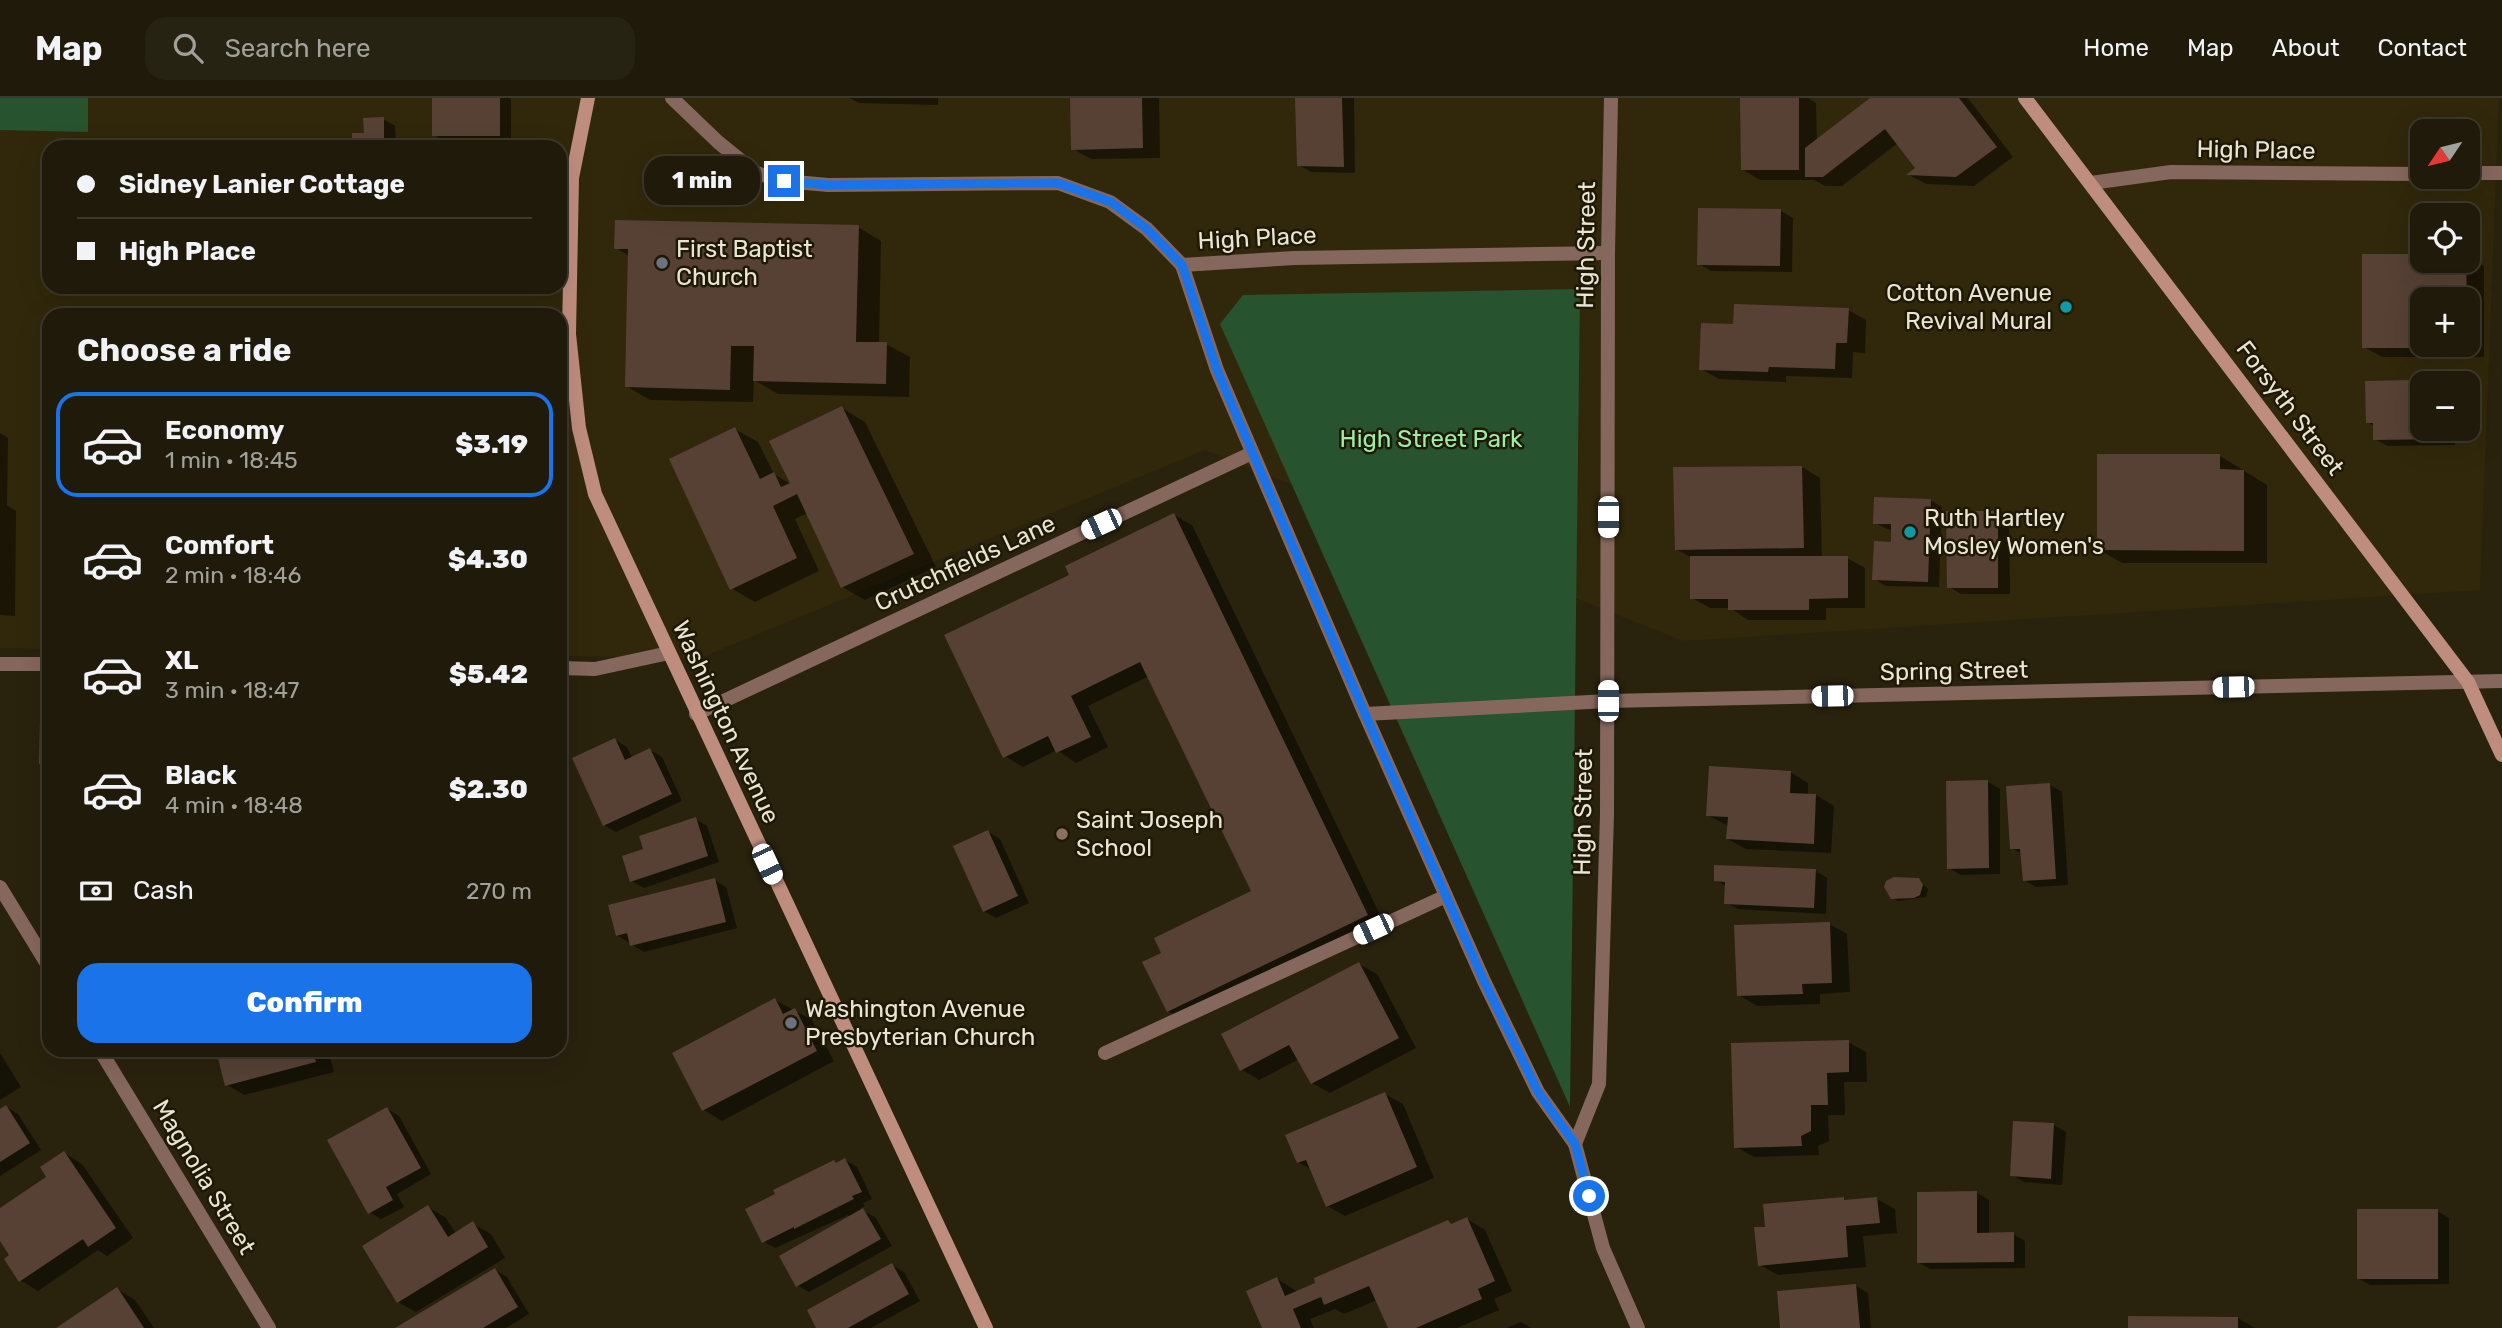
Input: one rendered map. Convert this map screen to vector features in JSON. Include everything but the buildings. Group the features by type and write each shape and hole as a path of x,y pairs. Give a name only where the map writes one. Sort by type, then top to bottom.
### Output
{"street":[{"name":"Washington Avenue","path":"588,98 572,178 569,334 579,428 595,494 986,1328"},
{"name":"High Place","path":"671,98 756,173 784,181 828,185 1058,183 1111,202 1147,229 1182,265 1294,258 1608,253"},
{"name":"High Street","path":"1575,1144 1599,1084 1608,701 1608,253 1611,98"},
{"name":"Forsyth Street","path":"2025,98 2468,682 2502,755"},
{"name":"High Place","path":"2091,183 2171,172 2410,174"},
{"path":"2480,173 2502,173"},
{"path":"1182,265 1217,370 1446,896 1538,1092 1575,1144 1602,1248 1638,1328"},
{"name":"Crutchfields Lane","path":"696,714 1252,453"},
{"path":"567,668 595,668 669,653"},
{"path":"0,664 42,664"},
{"name":"Spring Street","path":"1365,714 1608,701 2502,681"},
{"path":"0,887 42,956"},
{"path":"1105,1053 1446,896"},
{"name":"Magnolia Street","path":"104,1057 269,1328"}],"shaded area":[{"path":"0,98 2499,98 2480,590 1683,641 1205,450 700,658 567,656 567,308 42,308 42,649 0,648"}],"green space":[{"path":"0,98 88,98 88,132 0,130"},
{"name":"High Street Park","path":"1580,289 1570,1107 1220,324 1243,295"}],"place":[{"name":"First Baptist Church","path":"662,263"},
{"name":"Cotton Avenue Revival Mural","path":"2066,307"},
{"name":"Ruth Hartley Mosley Women's","path":"1910,532"},
{"name":"Saint Joseph School","path":"1062,834"},
{"name":"Washington Avenue Presbyterian Church","path":"791,1023"}],"route":[{"path":"784,181 828,185 1058,183 1111,202 1147,229 1182,265 1217,370 1365,714 1484,981 1538,1092 1575,1144 1589,1196"}]}
